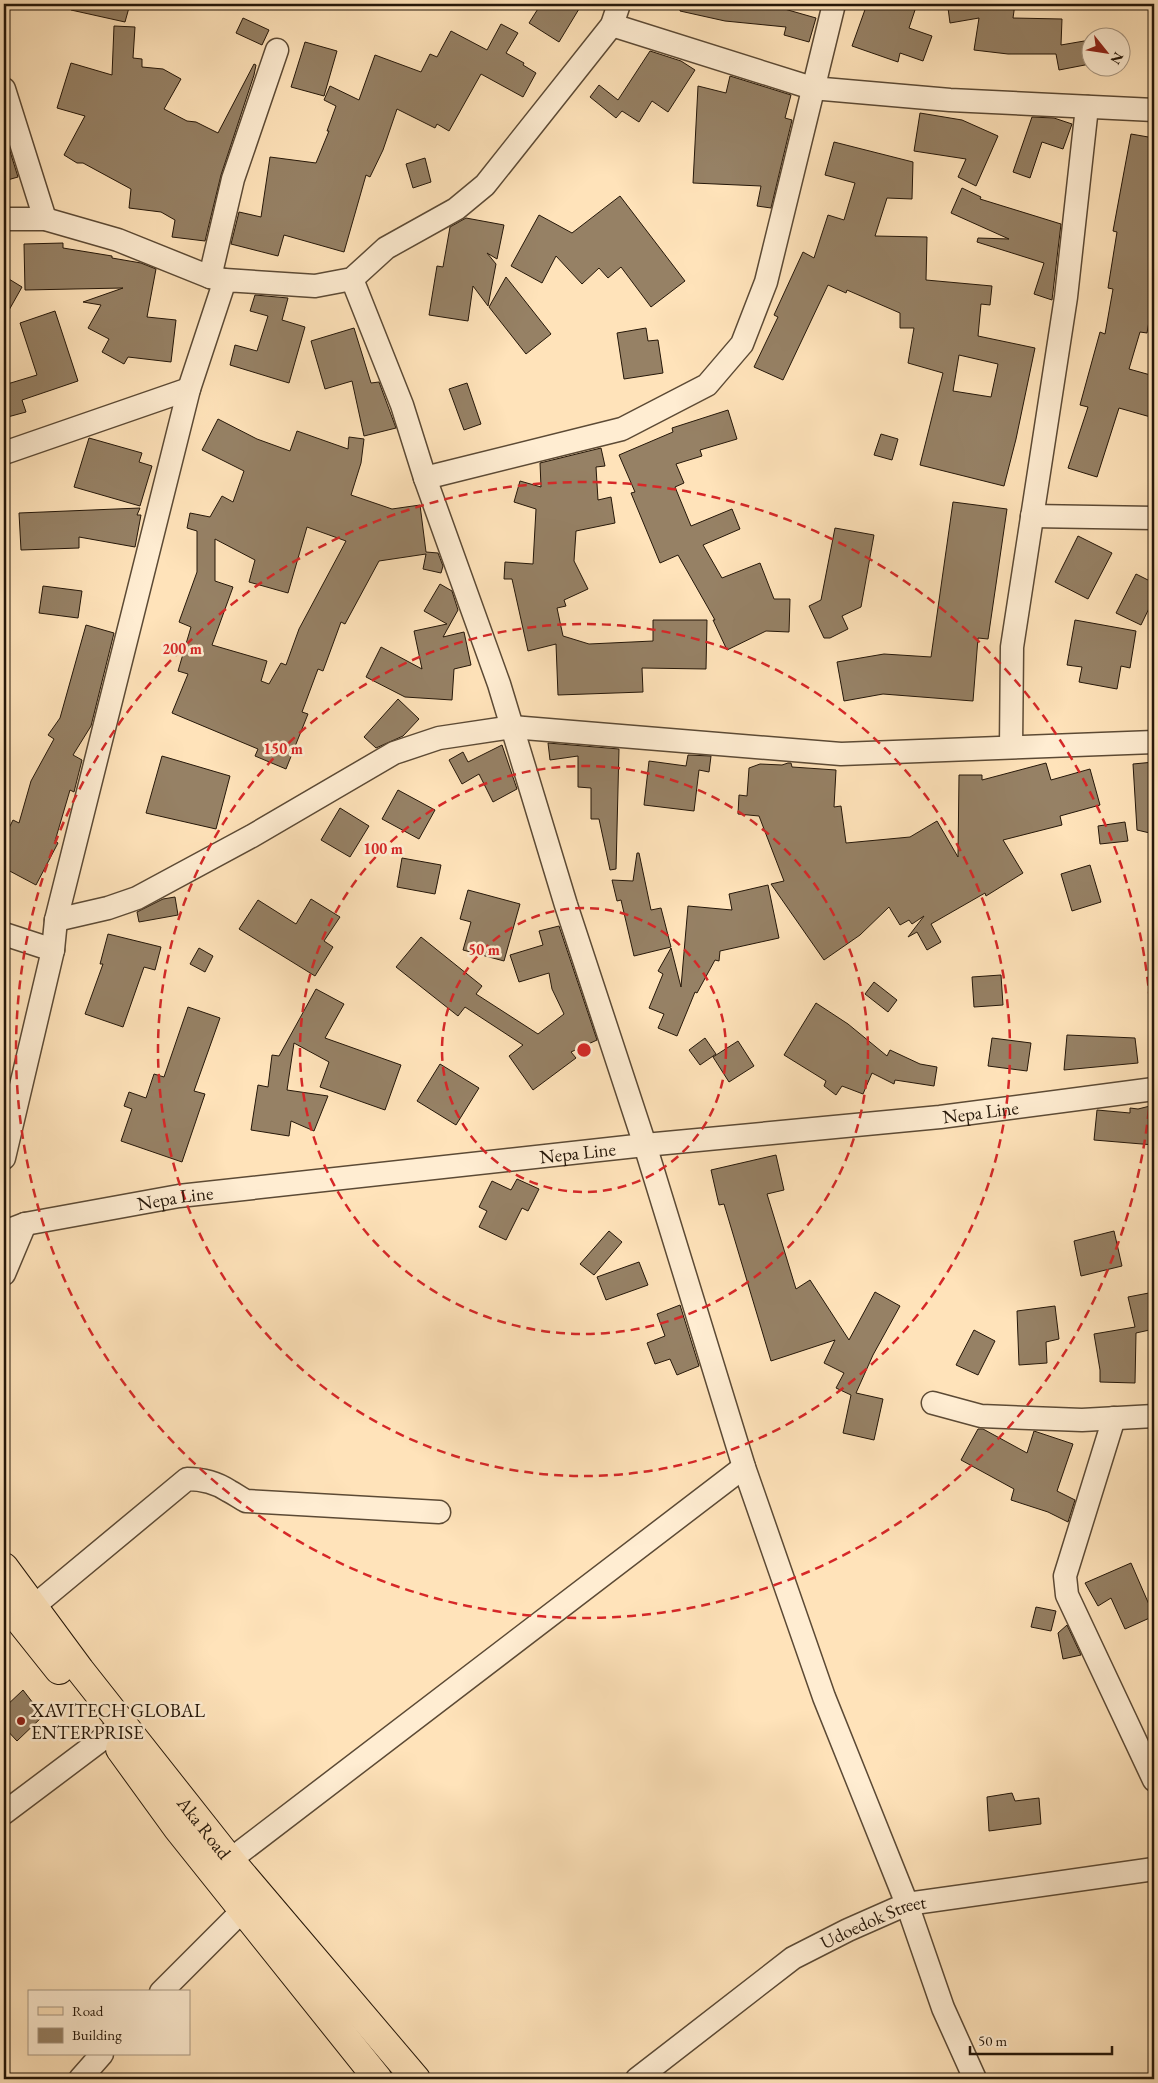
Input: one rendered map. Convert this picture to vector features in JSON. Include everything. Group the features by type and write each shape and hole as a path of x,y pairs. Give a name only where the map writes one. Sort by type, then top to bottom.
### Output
{"main road":[{"name":"Aka Road","path":"4,1567 80,1670 230,1860 416,2079"},
{"name":"Aka Road","path":"4,1601 109,1734 178,1829 242,1911 378,2079"}],"street":[{"path":"4,219 45,219 118,240 218,278 315,286 352,279 386,248 456,209 485,185 612,25 619,4"},
{"path":"425,478 622,429 707,385 742,344 766,282 834,4"},
{"path":"612,25 812,88 950,100 1154,110"},
{"path":"4,1158 53,950 56,920 218,278 233,179 277,50"},
{"path":"4,89 45,219"},
{"path":"1011,747 1012,647 1066,297 1087,107"},
{"path":"352,279 402,405 425,478 499,684 566,904 644,1145 744,1468 824,1697 907,1904 943,2008 975,2079"},
{"path":"4,453 189,389"},
{"path":"1032,516 1154,518"},
{"path":"56,920 108,908 137,898 252,836 394,753 439,738 512,727 841,754 1154,742"},
{"path":"4,934 53,950"},
{"name":"Nepa Line","path":"4,1232 25,1224 179,1196 644,1145 940,1117 1154,1089"},
{"path":"4,1274 25,1224"},
{"path":"934,1403 981,1416 1082,1420 1154,1416"},
{"path":"1114,1418 1065,1576 1066,1595 1154,1780"},
{"path":"230,1860 744,1468"},
{"path":"34,1606 187,1479 200,1479 229,1490 246,1501 439,1512"},
{"path":"4,1813 109,1734"},
{"name":"Udoedok Street","path":"637,2079 793,1958 848,1930 907,1904 1154,1869"},
{"path":"163,1990 242,1911"},
{"path":"80,2079 100,2056"}],"building":[{"path":"72,4 130,4 125,22 71,10"},
{"path":"541,4 582,4 559,42 529,23"},
{"path":"680,4 767,4 816,18 809,42 784,35 786,27 725,21 680,11"},
{"path":"867,4 917,4 909,28 932,36 923,61 900,53 898,62 852,46"},
{"path":"978,4 1015,4 1013,18 1062,19 1061,45 1080,42 1080,66 1059,70 1056,54 1008,54 974,50 979,18 950,23 948,8"},
{"path":"243,18 269,30 262,45 236,33"},
{"path":"501,24 518,33 506,53 524,63 523,65 536,73 523,97 481,74 449,131 437,124 435,128 397,109 383,150 370,177 366,175 344,252 284,235 278,256 231,244 239,212 261,217 270,157 316,163 329,131 327,131 336,106 324,100 330,86 359,100 375,55 421,72 430,54 437,57 451,31 487,50"},
{"path":"114,26 135,27 133,58 142,59 142,67 163,69 181,79 164,109 187,121 196,122 218,133 254,64 256,65 221,175 205,241 172,237 175,220 161,212 129,208 131,189 64,155 85,116 57,108 71,63 112,75"},
{"path":"305,42 337,51 324,96 291,87"},
{"path":"650,51 681,61 695,70 668,112 652,101 639,122 622,111 616,118 590,97 599,85 618,100"},
{"path":"730,76 791,95 785,118 792,120 771,208 757,206 761,186 693,183 698,86 726,93"},
{"path":"920,113 962,120 998,136 976,186 958,177 966,159 914,151"},
{"path":"1032,117 1054,118 1072,124 1063,149 1042,142 1030,178 1013,172"},
{"path":"4,132 18,177 4,181"},
{"path":"1131,134 1154,138 1154,292 1147,333 1140,332 1129,369 1154,376 1154,418 1119,408 1097,477 1068,468 1088,407 1080,405 1100,332 1105,334 1113,289 1108,288 1117,232 1113,231"},
{"path":"834,142 913,162 912,199 887,198 875,236 927,237 926,280 992,286 990,305 981,304 978,336 1035,348 1004,486 920,465 943,373 908,363 914,328 900,328 900,313 847,290 846,293 828,285 783,380 754,367 778,317 774,315 803,252 814,258 828,215 844,220 855,183 825,175","holes":["959,355 998,364 991,397 953,391"]},
{"path":"425,158 431,182 413,188 406,164"},
{"path":"962,188 981,197 980,199 1061,224 1052,300 1034,294 1044,263 977,242 978,238 1009,239 951,213"},
{"path":"620,196 685,281 651,307 621,267 608,278 599,268 582,284 556,256 542,283 511,266 539,215 572,233"},
{"path":"466,218 504,225 497,259 487,253 496,264 488,306 473,286 468,321 429,315 437,266 443,267 450,227"},
{"path":"63,243 63,248 112,256 112,258 141,263 156,269 147,317 176,320 171,362 128,357 124,364 102,352 109,339 88,328 101,305 83,302 123,288 25,290 24,244"},
{"path":"4,276 22,287 4,319"},
{"path":"506,277 551,334 526,354 489,307"},
{"path":"255,295 288,298 282,320 305,327 289,383 230,365 235,345 257,351 268,316 250,311"},
{"path":"55,311 78,381 22,400 26,412 4,418 4,385 37,375 20,323"},
{"path":"354,328 371,383 379,382 396,428 364,436 352,381 325,389 311,341"},
{"path":"646,328 648,341 658,340 663,373 624,379 617,333"},
{"path":"467,383 481,424 464,430 449,389"},
{"path":"728,410 737,439 700,450 702,456 676,464 684,483 675,487 691,526 732,509 740,529 703,545 722,578 760,563 774,599 790,599 789,632 766,631 727,650 713,620 715,620 678,555 660,563 631,493 635,492 619,455 673,432 672,428"},
{"path":"218,419 257,439 290,451 297,431 348,449 349,437 364,439 361,463 351,495 392,509 420,505 426,552 438,553 443,566 441,573 423,569 426,554 379,561 345,624 341,622 323,671 318,669 302,712 308,714 286,769 255,756 258,749 172,713 188,674 178,671 191,627 179,622 197,572 197,531 187,528 190,513 210,517 222,496 233,502 244,471 202,450","holes":["307,527 346,541 299,629 286,665 281,663 269,684 261,681 267,661 212,645 233,587 215,581 215,539 255,560 249,582 288,593"]},
{"path":"881,434 898,439 892,460 874,455"},
{"path":"89,438 142,453 139,462 152,466 140,506 74,487"},
{"path":"601,448 605,466 596,467 598,500 611,497 615,523 576,531 574,561 588,589 564,600 566,606 557,608 563,636 589,644 653,641 653,620 707,620 706,669 642,668 643,692 558,695 556,644 528,651 512,579 504,579 505,562 533,564 536,509 514,502 520,481 541,487 540,463"},
{"path":"953,502 1007,509 988,639 978,638 973,701 883,694 844,701 837,662 884,654 931,657"},
{"path":"140,508 137,515 141,515 135,547 79,537 79,548 21,550 19,513"},
{"path":"835,528 874,535 861,607 842,616 848,629 830,638 824,638 809,606 821,600"},
{"path":"1078,536 1112,553 1088,599 1055,582"},
{"path":"1136,574 1154,583 1154,598 1141,625 1116,613"},
{"path":"440,584 452,591 458,610 443,637 464,632 471,665 454,669 452,700 405,697 366,677 381,647 422,669 414,631 447,624 424,611"},
{"path":"43,586 82,591 78,618 39,613"},
{"path":"1075,620 1136,631 1130,668 1121,666 1117,689 1079,682 1082,667 1067,665"},
{"path":"86,625 114,633 91,726 73,755 82,760 74,792 70,790 55,841 58,843 36,885 4,868 4,838 13,820 19,823 31,781 54,739 48,735 60,718"},
{"path":"398,699 419,719 403,736 376,748 364,737"},
{"path":"548,743 619,749 616,869 610,870 599,819 591,819 591,788 578,787 578,756 550,760"},
{"path":"502,745 517,789 493,802 479,774 462,784 449,760 463,752 468,762"},
{"path":"688,755 711,756 709,772 699,770 694,811 644,805 649,761 686,766"},
{"path":"162,756 230,776 216,829 146,813"},
{"path":"1154,762 1154,834 1137,830 1133,764"},
{"path":"791,763 792,767 836,770 834,807 841,806 846,843 910,837 937,821 958,857 959,775 982,775 982,780 1046,763 1051,780 1090,769 1100,805 1060,816 1062,825 1003,840 1023,873 986,896 985,893 931,924 941,942 927,950 917,932 908,937 924,916 912,924 909,920 900,925 889,907 860,935 824,960 771,884 784,881 759,816 738,814 739,795 747,796 749,768 760,764 782,765"},
{"path":"398,790 435,810 419,839 382,819"},
{"path":"340,808 369,826 350,857 321,840"},
{"path":"1125,822 1128,841 1100,844 1098,826"},
{"path":"637,853 639,853 651,910 661,908 671,947 634,956 621,900 617,901 612,880 633,881"},
{"path":"402,858 441,865 435,894 397,887"},
{"path":"1090,865 1101,902 1072,911 1061,874"},
{"path":"768,885 779,938 720,951 719,961 715,960 697,993 695,992 677,1036 658,1028 664,1014 649,1008 663,974 658,971 671,948 681,987 688,906 732,910 729,894"},
{"path":"468,890 520,904 504,961 463,950 471,922 460,919"},
{"path":"175,897 178,915 139,922 137,912 163,899"},
{"path":"311,899 340,917 324,941 333,947 315,976 239,929 258,900 296,924"},
{"path":"559,926 597,1040 571,1052 576,1058 533,1090 509,1056 523,1045 465,1007 458,1016 396,967 421,937 482,986 476,994 538,1034 564,1014 552,989 549,973 519,982 510,955 543,945 539,931"},
{"path":"108,934 161,947 155,970 144,967 123,1027 85,1014 103,964 100,964"},
{"path":"199,948 213,956 205,972 190,964"},
{"path":"1001,975 1003,1005 974,1007 972,977"},
{"path":"874,982 897,1000 888,1012 865,994"},
{"path":"316,989 344,1004 325,1038 401,1065 385,1110 320,1087 329,1062 294,1043 287,1090 328,1096 314,1131 291,1121 289,1136 251,1130 258,1085 268,1087 272,1055 279,1056"},
{"path":"816,1003 848,1024 887,1056 890,1050 920,1064 937,1067 934,1086 895,1080 894,1084 872,1073 863,1094 842,1086 836,1095 824,1086 826,1081 784,1055"},
{"path":"188,1007 220,1018 194,1091 205,1094 182,1162 121,1141 132,1109 124,1106 129,1092 146,1098 154,1074 164,1077"},
{"path":"1067,1035 1135,1038 1138,1063 1064,1070"},
{"path":"705,1038 716,1054 700,1065 689,1050"},
{"path":"992,1038 1031,1043 1027,1071 988,1066"},
{"path":"738,1041 754,1066 729,1082 713,1057"},
{"path":"440,1064 479,1088 456,1125 417,1101"},
{"path":"1154,1105 1154,1145 1094,1140 1097,1110 1130,1113 1130,1108 1138,1109"},
{"path":"776,1155 784,1190 767,1194 796,1289 810,1280 849,1340 875,1292 900,1306 873,1355 856,1393 883,1399 874,1440 843,1433 851,1395 836,1388 844,1373 824,1363 835,1340 771,1361 724,1204 719,1205 711,1170"},
{"path":"517,1179 539,1189 528,1211 522,1208 506,1240 479,1227 487,1211 479,1207 492,1181 511,1190"},
{"path":"609,1231 622,1242 594,1275 580,1264"},
{"path":"1114,1231 1122,1266 1081,1276 1074,1241"},
{"path":"639,1262 648,1285 606,1300 597,1277"},
{"path":"1154,1292 1154,1329 1136,1333 1135,1383 1100,1382 1094,1334 1135,1327 1128,1297"},
{"path":"680,1305 699,1366 677,1375 670,1359 655,1364 647,1343 665,1336 657,1314"},
{"path":"1055,1306 1059,1339 1046,1342 1047,1363 1019,1365 1017,1311"},
{"path":"974,1330 995,1341 978,1375 956,1365"},
{"path":"978,1429 983,1429 1027,1453 1034,1431 1073,1444 1057,1491 1075,1500 1068,1522 1048,1512 1011,1500 1014,1489 961,1460"},
{"path":"1131,1563 1154,1616 1125,1629 1111,1598 1098,1606 1085,1583"},
{"path":"1036,1607 1056,1611 1051,1631 1031,1627"},
{"path":"1067,1625 1081,1655 1063,1659 1058,1633"},
{"name":"XAVITECH GLOBAL ENTERPRISE","path":"23,1690 43,1716 17,1741 4,1727 4,1708"},
{"path":"1012,1793 1015,1801 1039,1798 1041,1824 989,1831 987,1797"}],"place":[{"name":"XAVITECH GLOBAL ENTERPRISE","path":"21,1721"}]}
